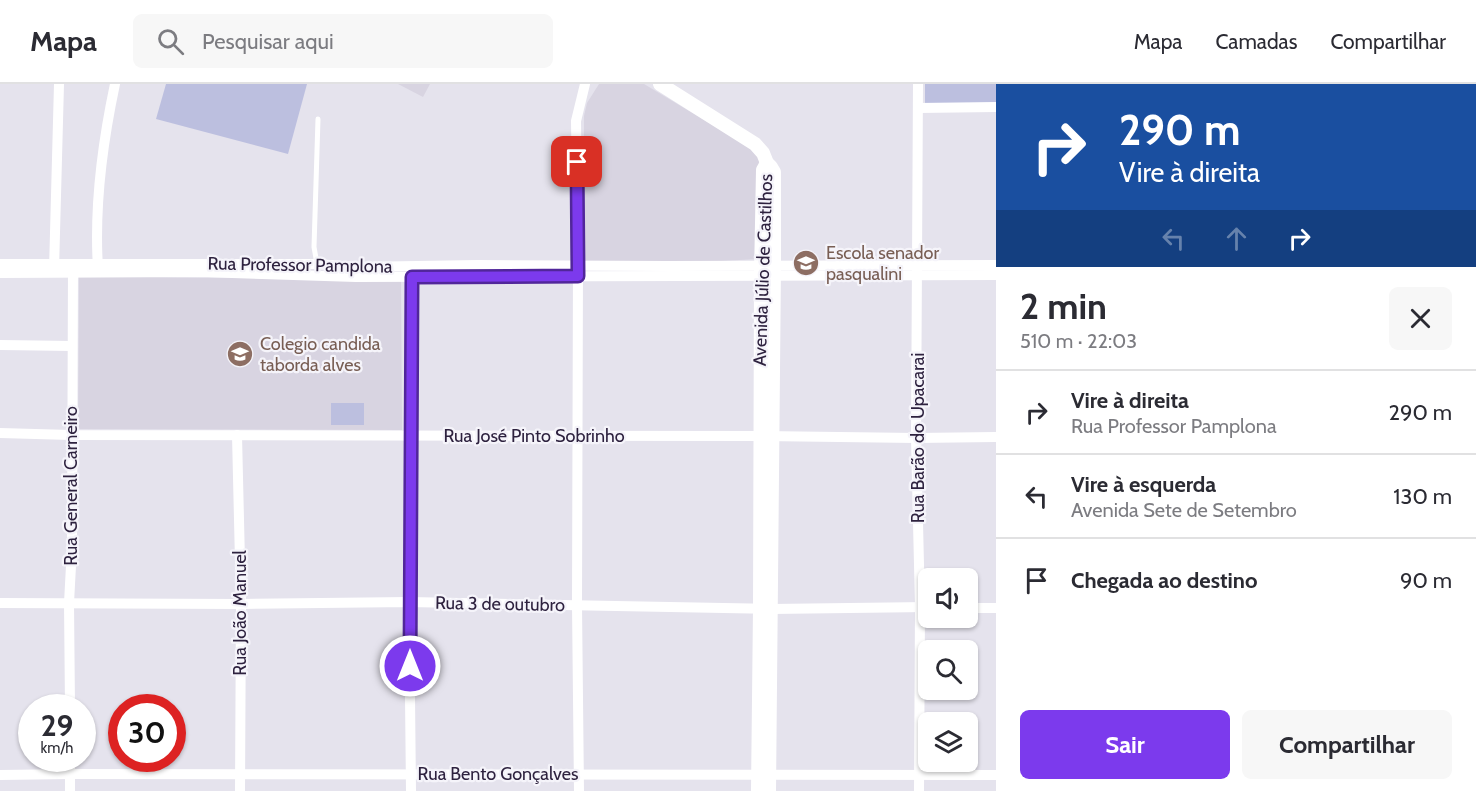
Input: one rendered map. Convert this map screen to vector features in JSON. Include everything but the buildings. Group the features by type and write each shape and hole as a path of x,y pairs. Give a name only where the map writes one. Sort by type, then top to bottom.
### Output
{"street":[{"path":"54,269 59,84"},
{"path":"98,268 98,203 102,151 115,84"},
{"path":"579,791 576,121 585,84"},
{"name":"Avenida Júlio de Castilhos","path":"660,84 755,144 774,172 767,271 764,774 769,791"},
{"name":"Rua Barão do Upacarai","path":"918,84 916,438 922,568"},
{"path":"918,108 996,107"},
{"name":"Rua Professor Pamplona","path":"0,264 20,269"},
{"name":"Rua Professor Pamplona","path":"200,268 317,264 356,272"},
{"name":"Rua Professor Pamplona","path":"918,271 996,265"},
{"name":"Rua Professor Pamplona","path":"0,273 20,269 200,268 356,272 918,271 996,275"},
{"name":"Rua General Carneiro","path":"70,694 73,269"},
{"path":"411,791 409,602 413,272"},
{"path":"0,345 72,346"},
{"name":"Rua José Pinto Sobrinho","path":"0,433 996,437"},
{"name":"Rua João Manuel","path":"237,435 241,604 240,791"},
{"name":"Rua 3 de outubro","path":"0,603 409,602 766,608 918,607"},
{"path":"978,608 996,608"},
{"name":"Rua Barão do Upacarai","path":"919,791 923,628"},
{"path":"69,791 70,774"},
{"name":"Avenida Júlio de Castilhos","path":"758,791 764,774"},
{"name":"Rua Bento Gonçalves","path":"0,775 996,775"}],"lane":[{"path":"317,264 314,247 318,119"}],"shaded area":[{"path":"166,84 307,84 288,154 156,119"},
{"path":"398,84 430,84 423,97"},
{"path":"599,84 644,84 759,153 758,259 668,264 584,262 584,116 587,103"},
{"path":"925,84 996,84 996,104 925,106"},
{"name":"Colegio candida taborda alves","path":"79,276 401,280 402,430 78,429"},
{"path":"331,403 364,403 364,425 331,425"}],"place":[{"name":"Escola senador pasqualini","path":"806,263"},
{"name":"Colegio candida taborda alves","path":"240,354"}],"route":[{"path":"410,666 412,277 578,276 577,162"}]}
